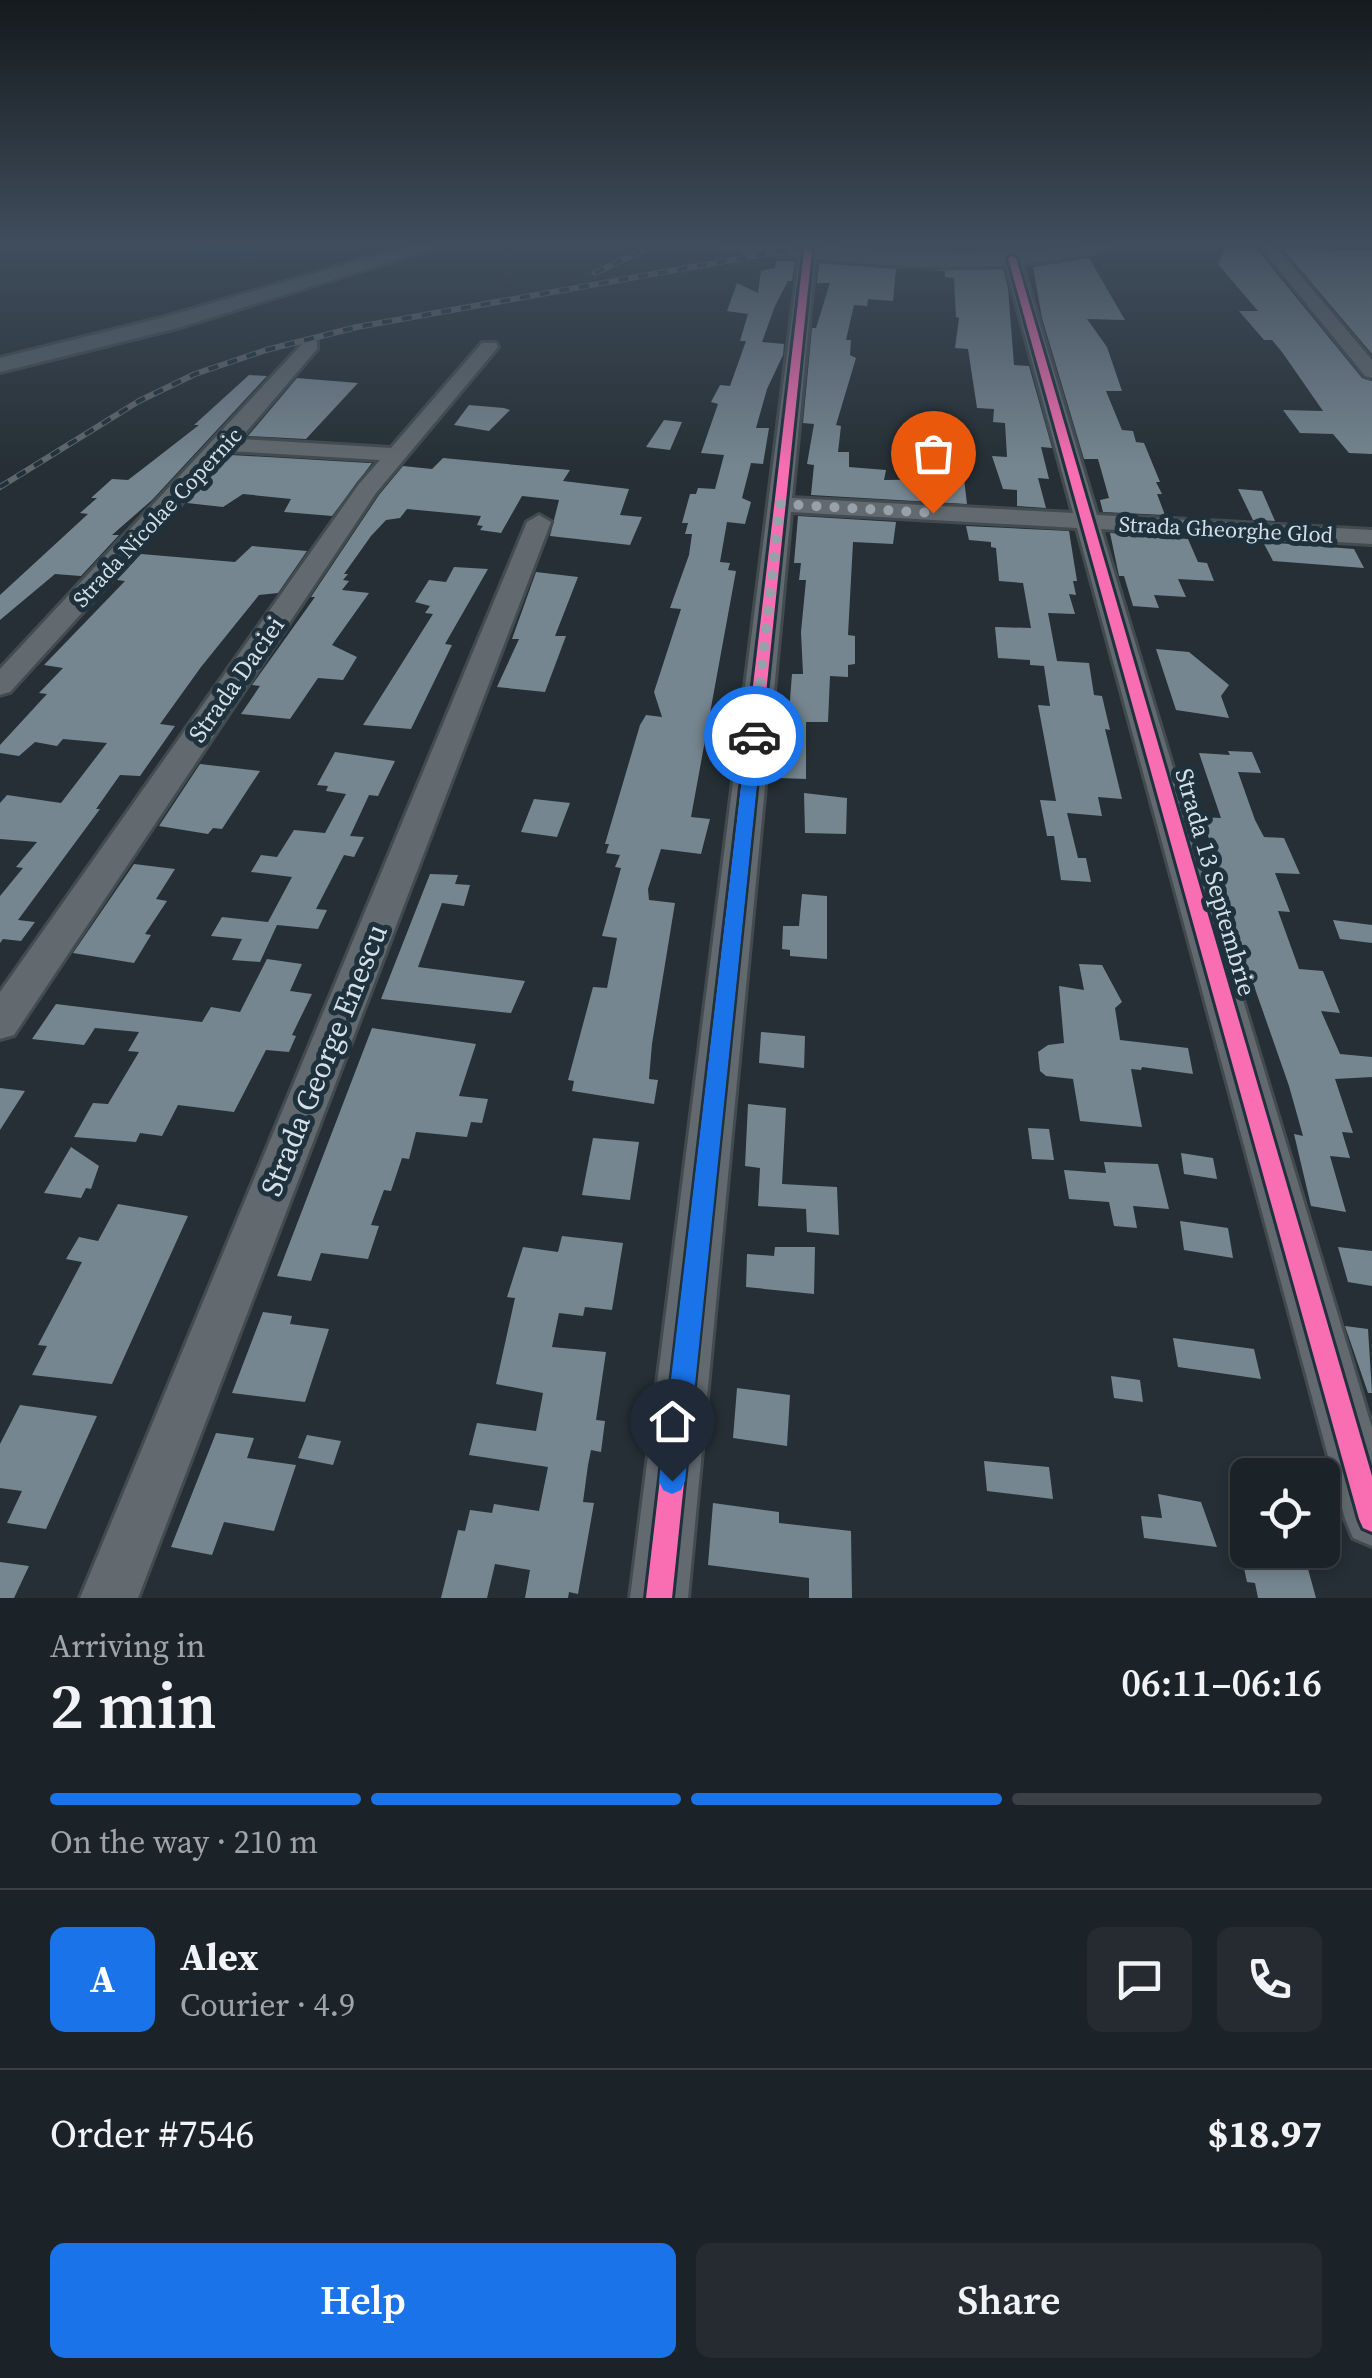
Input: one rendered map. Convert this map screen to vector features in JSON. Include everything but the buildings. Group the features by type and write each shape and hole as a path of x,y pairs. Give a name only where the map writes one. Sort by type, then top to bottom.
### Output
{"main road":[{"path":"0,365 185,319"}],"street":[{"path":"659,1598 801,319"},
{"name":"Strada 13 Septembrie","path":"1029,319 1372,1519"},
{"path":"1327,319 1372,372"},
{"name":"Strada Nicolae Copernic","path":"0,686 310,345"},
{"name":"Strada Daciei","path":"0,1023 367,490 488,347"},
{"path":"223,444 397,455"},
{"name":"Strada Gheorghe Glod","path":"780,504 1372,537"},
{"name":"Strada George Enescu","path":"109,1598 539,522"}],"railway":[{"path":"0,487 139,401 195,374 266,350 404,319"}],"cycle path":[{"path":"659,1598 801,319"},
{"path":"1029,319 1372,1519"}],"way so far":[{"path":"754,736 780,504 933,513"}],"route":[{"path":"672,1481 754,736"}]}
